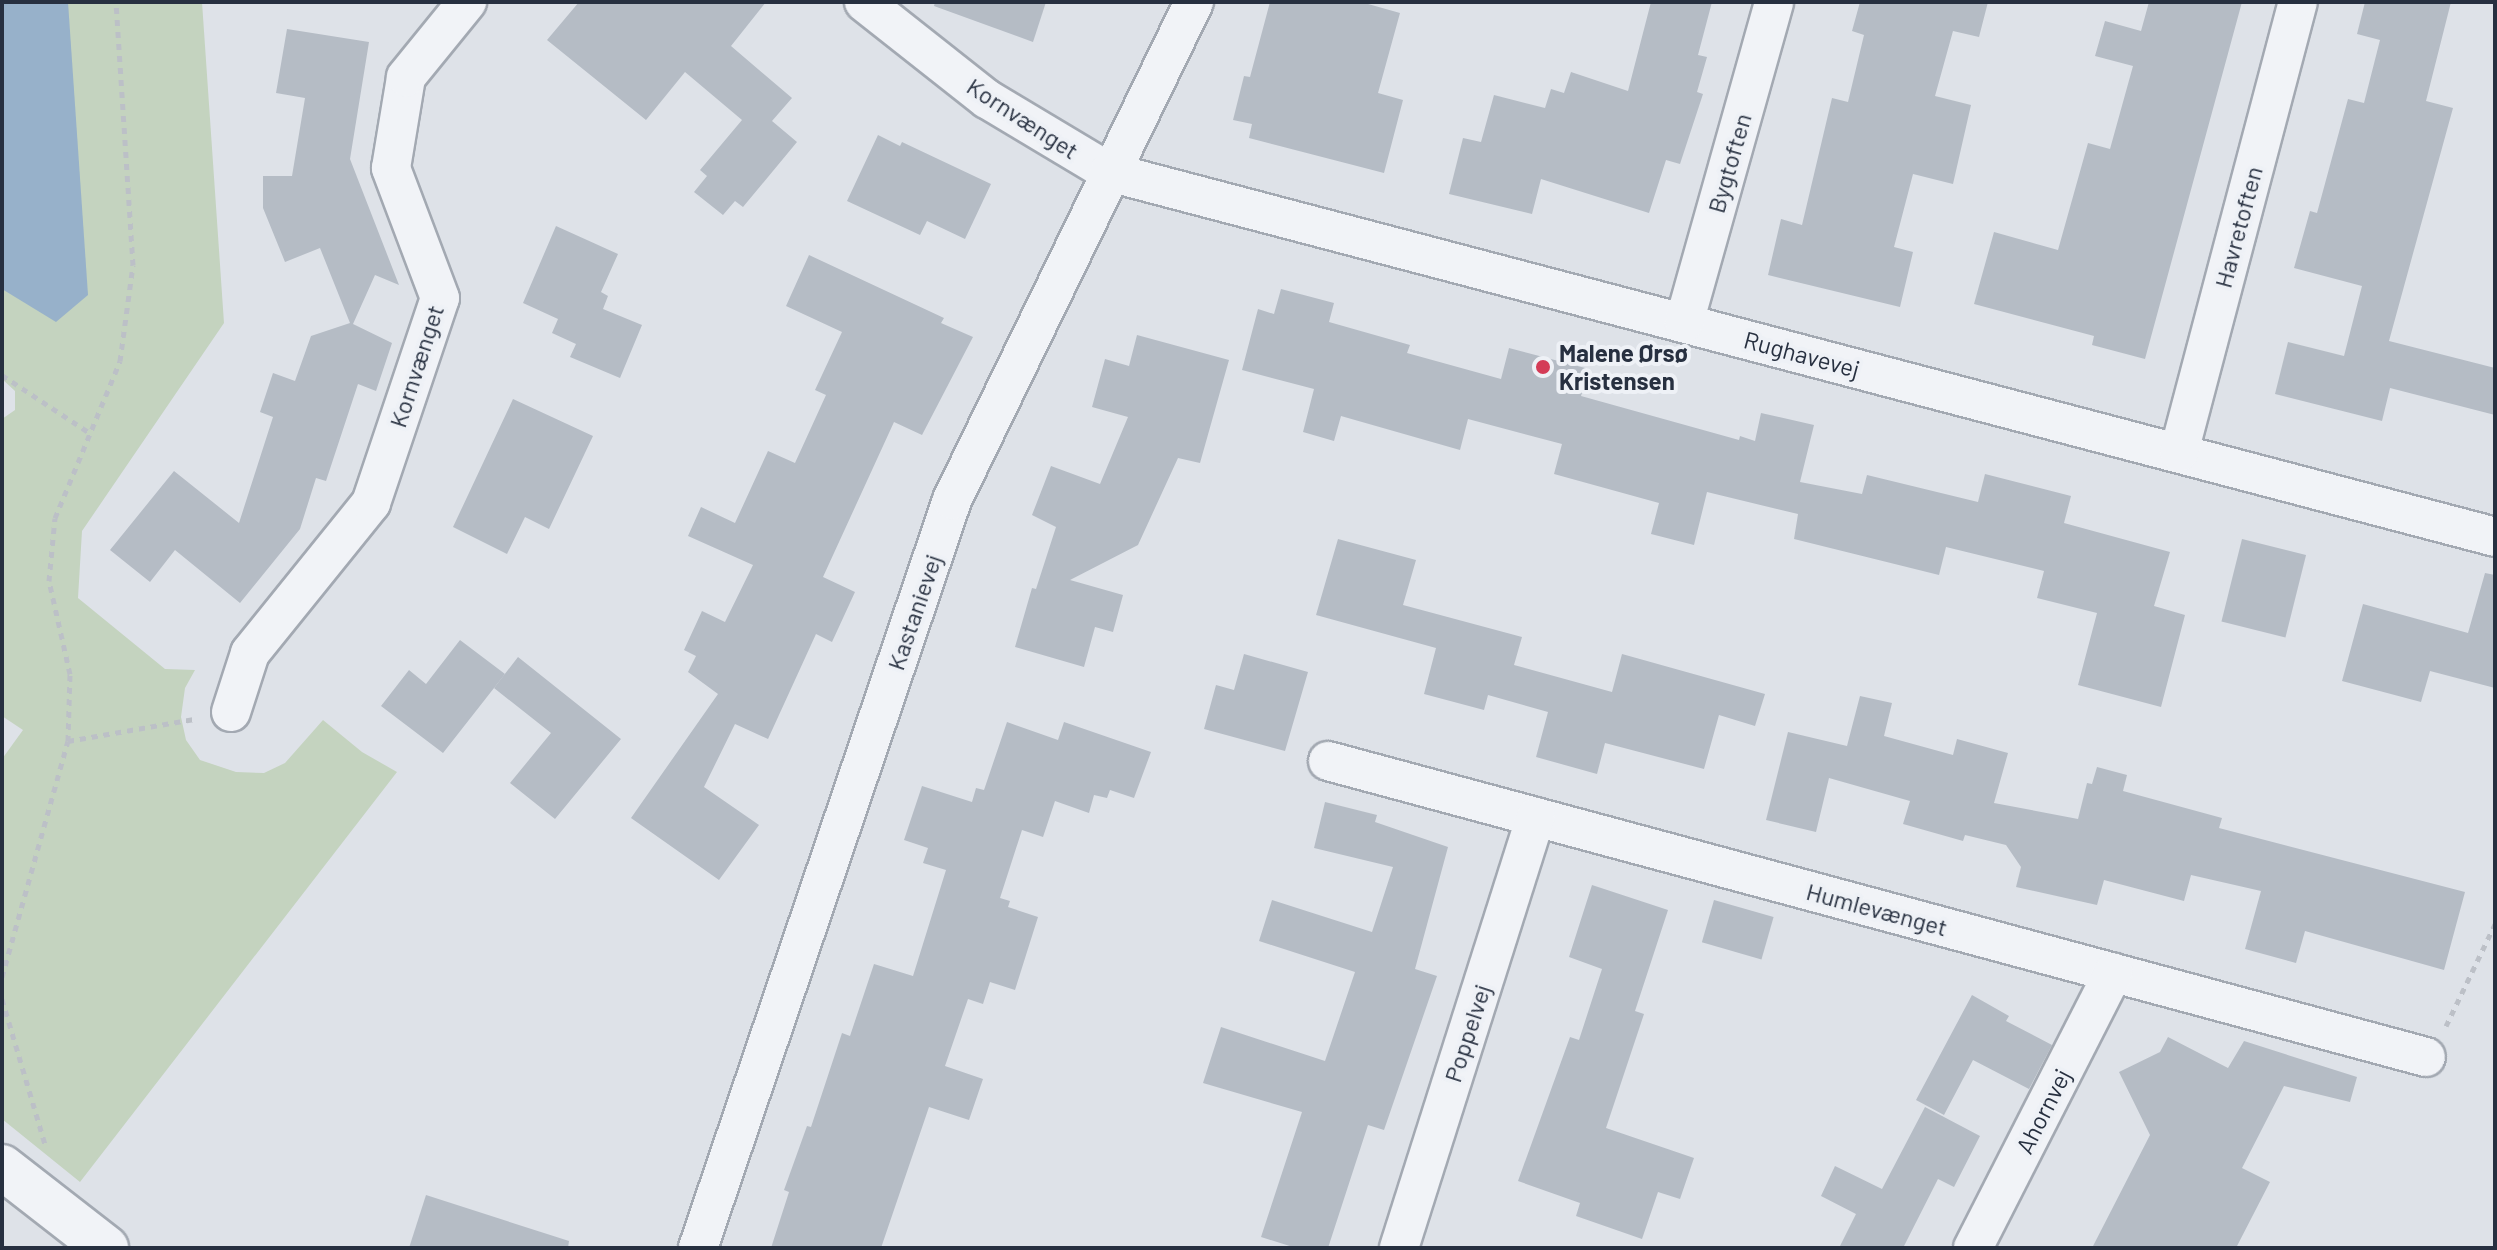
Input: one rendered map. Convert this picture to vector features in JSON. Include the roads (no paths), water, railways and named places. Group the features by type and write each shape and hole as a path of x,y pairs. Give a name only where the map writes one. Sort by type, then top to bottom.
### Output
{"street":[{"name":"Kornvænget","path":"231,712 250,653 371,503 440,298 391,168 406,77 467,2"},
{"name":"Kornvænget","path":"864,2 987,99 1109,172"},
{"name":"Kastanievej","path":"698,1248 952,500 1194,2"},
{"name":"Bygtoften","path":"1684,323 1774,2"},
{"name":"Havretoften","path":"2179,452 2298,2"},
{"name":"Rughavevej","path":"1109,172 2495,537"},
{"name":"Humlevænget","path":"1328,761 2426,1057"},
{"name":"Poppelvej","path":"1399,1248 1536,817"},
{"name":"Ahornvej","path":"1973,1248 2113,973"},
{"path":"2,1167 106,1248"}],"water":[{"path":"2,2 68,2 88,295 56,322 2,289"}],"place":[{"name":"Malene Ørsø Kristensen","path":"1543,367"}]}
